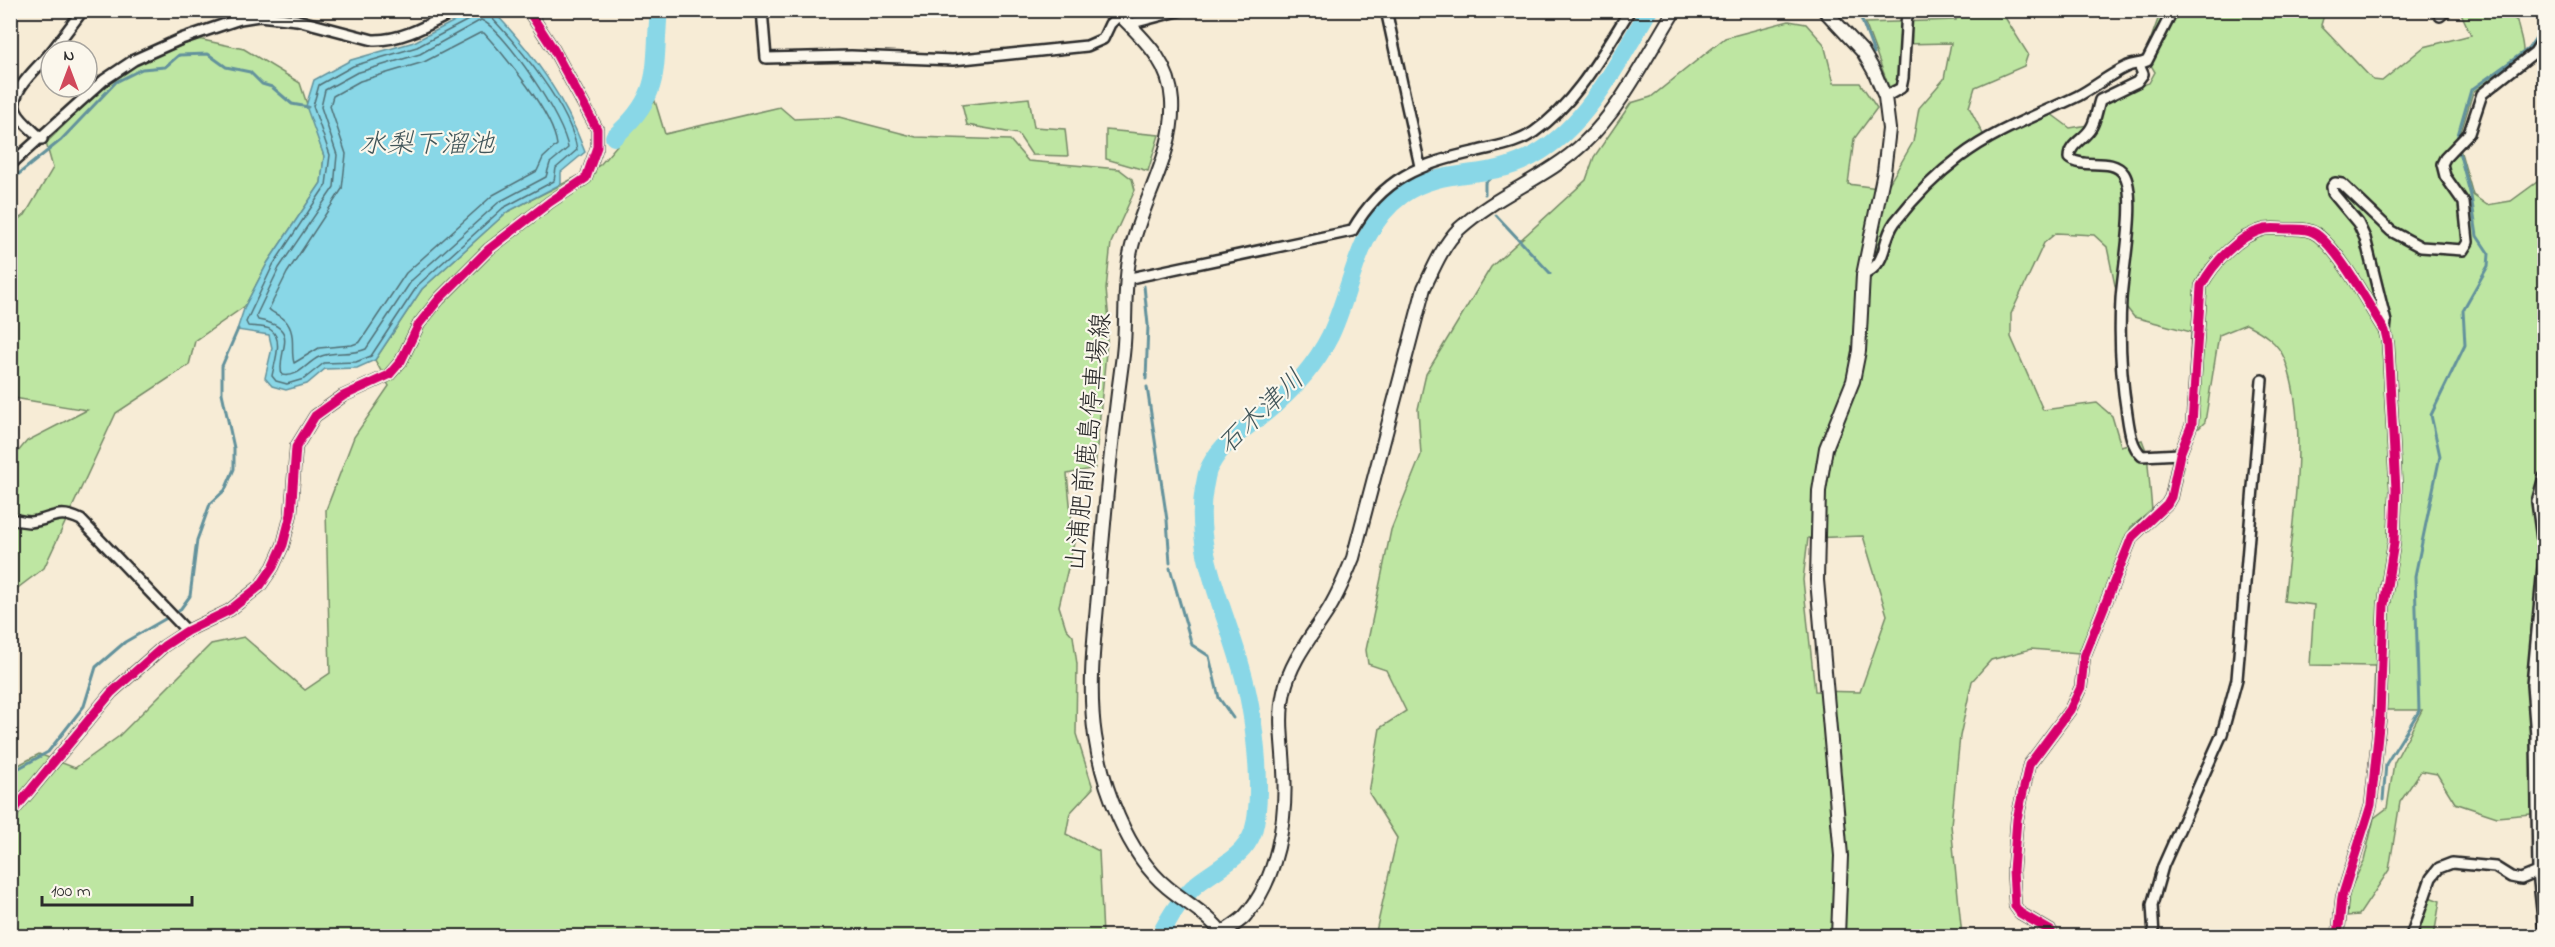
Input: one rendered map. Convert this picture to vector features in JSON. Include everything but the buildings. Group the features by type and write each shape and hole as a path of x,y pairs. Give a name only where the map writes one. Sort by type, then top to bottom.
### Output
{"street":[{"path":"62,39 83,10"},
{"path":"10,165 42,139 104,80 134,60 181,39 240,19 259,16 297,20 373,40 386,40 410,33 457,10"},
{"path":"10,815 111,693 164,646 187,631 230,610 260,586 273,567 283,545 291,514 296,447 315,416 343,396 389,375 401,361 419,324 439,298 489,249 549,202 586,178 595,155 597,129 559,58 528,10"},
{"path":"762,10 766,58 851,56 954,60 1088,46 1103,39 1117,13"},
{"path":"1130,24 1182,10"},
{"path":"1386,10 1420,166"},
{"path":"1126,279 1352,231 1364,210 1380,192 1420,166 1508,145 1534,133 1565,105 1630,10"},
{"path":"1223,935 1243,918 1255,903 1268,878 1284,813 1284,769 1280,724 1284,692 1291,671 1340,590 1353,558 1421,298 1434,267 1444,247 1459,230 1482,211 1564,162 1587,141 1614,107 1674,10"},
{"path":"1824,10 1863,52 1886,97 1889,129 1884,172 1863,275 1859,351 1853,381 1826,448 1819,491 1817,580 1840,856 1838,936"},
{"path":"1886,97 1901,88 1907,10"},
{"path":"1863,275 1875,269 1882,258 1895,223 1930,183 1961,156 2007,129 2080,95 2126,67 2139,65 2151,54 2173,10"},
{"name":"山浦肥前鹿島停車場線","path":"1117,13 1146,41 1167,72 1173,102 1167,148 1130,252 1126,279 1126,328 1106,492 1092,666 1095,736 1102,769 1121,824 1137,852 1167,887 1197,909 1223,935"},
{"path":"2338,936 2342,897 2359,848 2374,786 2380,716 2384,605 2394,543 2396,490 2386,322 2365,237 2358,223 2333,193 2332,187 2335,183 2342,184 2391,231 2421,247 2463,250 2468,242 2464,203 2445,176 2442,165 2445,158 2469,133 2482,94 2535,52 2544,38"},
{"path":"2139,65 2143,74 2137,82 2106,95 2100,100 2093,125 2086,135 2072,147 2069,158 2076,162 2117,168 2123,172 2127,180 2129,229 2121,300 2121,380 2130,433 2142,456 2180,454"},
{"path":"39,67 17,92 14,102 16,112 42,139"},
{"path":"2052,936 2051,931 2020,913 2015,906 2013,870 2017,819 2029,765 2070,710 2081,687 2084,657 2132,537 2167,504 2180,454 2192,424 2200,286 2208,273 2230,250 2250,235 2265,229 2300,229 2318,234 2332,249 2385,331"},
{"path":"2154,936 2152,905 2163,866 2222,734 2237,679 2262,380"},
{"path":"2544,477 2537,502 2544,555 2532,685 2536,736 2538,872 2544,929"},
{"path":"10,519 30,522 56,514 70,514 81,520 187,631"},
{"path":"2411,936 2431,878 2439,868 2452,863 2495,867 2511,877 2521,879 2538,872"}],"green space":[{"path":"1955,11 2004,11 2006,19 2028,54 2024,66 1975,87 1969,107 1984,136 2043,108 2070,128 2088,125 2097,100 2149,83 2155,72 2145,55 2161,11 2330,11 2324,15 2321,25 2373,80 2382,81 2424,47 2471,35 2460,11 2503,11 2517,21 2523,55 2473,92 2458,142 2473,195 2487,205 2511,201 2544,177 2544,877 2542,813 2497,817 2455,803 2437,774 2421,771 2400,802 2389,870 2359,915 2347,916 2349,891 2364,861 2374,818 2387,808 2394,763 2422,710 2373,710 2375,666 2310,665 2314,605 2284,601 2297,479 2298,447 2293,387 2285,360 2269,338 2246,324 2219,335 2205,422 2199,428 2187,427 2191,332 2134,317 2117,295 2107,247 2094,235 2056,233 2044,243 2011,314 2011,337 2043,410 2097,403 2112,416 2121,446 2142,440 2147,453 2152,511 2131,527 2079,653 2031,649 1991,660 1972,681 1960,736 1951,825 1962,936 1375,936 1397,838 1369,793 1380,728 1406,711 1386,670 1368,664 1366,650 1391,530 1421,455 1418,409 1426,374 1491,267 1586,180 1594,157 1631,103 1651,97 1725,38 1789,21 1806,24 1824,44 1834,83 1860,83 1877,108 1854,139 1848,184 1886,189 1913,142 1919,108 1944,79 1951,43 1902,44 1900,82 1889,87 1865,23 1956,20","holes":["1863,536 1887,615 1860,692 1815,691 1803,580 1808,538"]},
{"path":"198,39 244,49 300,83 324,156 321,183 268,262 245,306 195,341 189,365 116,413 44,568 11,593 11,460 27,441 87,410 14,398 11,395 11,223 25,215 53,168 46,143 91,99 99,99 99,91 105,85 136,64"},
{"path":"1029,98 1034,127 1065,129 1068,156 1032,155 1018,134 967,125 962,105"},
{"path":"655,101 665,134 780,107 794,119 839,117 916,137 1010,140 1028,161 1119,169 1132,179 1135,190 1111,243 1106,289 1109,321 1095,468 1067,474 1074,543 1059,606 1066,628 1073,636 1077,664 1076,734 1093,788 1070,813 1066,834 1099,851 1103,936 11,936 11,769 39,754 75,768 118,737 211,644 244,637 305,690 330,673 326,510 354,437 389,386 375,360 422,289 507,212 600,165"},
{"path":"1106,130 1159,135 1148,171 1106,159"},
{"path":"2421,894 2440,901 2434,936 2408,936"}],"water":[{"name":"水梨下溜池","path":"474,11 493,11 522,43 568,112 585,152 561,172 561,184 507,212 422,289 375,360 357,368 325,369 307,384 286,390 272,386 265,378 272,348 269,335 237,330 245,306 268,262 321,183 324,156 306,106 314,80 351,60 414,42"}],"waterway":[{"path":"614,137 630,122 649,93 655,64 659,10"},
{"name":"石木津川","path":"1160,936 1176,908 1191,889 1237,855 1249,841 1256,815 1258,773 1250,704 1241,667 1212,579 1203,534 1204,488 1209,468 1221,450 1284,396 1317,358 1338,318 1365,242 1386,209 1402,195 1424,183 1498,169 1525,160 1549,146 1570,128 1605,83 1649,10"},
{"path":"1858,10 1874,53"},
{"path":"2456,142 2471,90 2528,49 2544,26"},
{"path":"10,181 61,140 116,82 142,69 165,67 179,55 208,54 226,67 250,72 262,84 272,87 292,104 308,107"},
{"path":"2383,800 2386,764 2419,711 2415,576 2440,456 2431,415 2465,345 2463,310 2488,266 2489,254 2477,236 2471,196 2458,148"},
{"path":"1485,194 1485,183 1500,169"},
{"path":"1496,215 1550,273"},
{"path":"1144,286 1148,325 1146,379"},
{"path":"10,773 48,752 84,706 96,667 125,642 179,611 190,596 197,540 210,504 225,490 234,469 234,448 222,393 222,366 238,329"},
{"path":"1147,387 1167,520 1170,563"},
{"path":"1170,568 1192,645 1209,656 1219,698 1233,718"}],"cycle path":[{"path":"10,815 111,693 164,646 187,631 230,610 260,586 273,567 283,545 291,514 296,447 315,416 343,396 389,375 401,361 419,324 439,299 489,249 550,202 586,178 597,147 597,129 554,50 528,10"},
{"path":"2052,936 2051,931 2020,913 2015,906 2013,870 2017,819 2029,765 2070,710 2081,687 2084,657 2132,537 2167,504 2171,497 2180,454 2192,424 2201,286 2227,252 2245,237 2265,229 2308,230 2328,245 2346,267 2385,331 2388,344 2396,490 2394,543 2384,605 2380,716 2371,805 2342,897 2338,936"}]}
